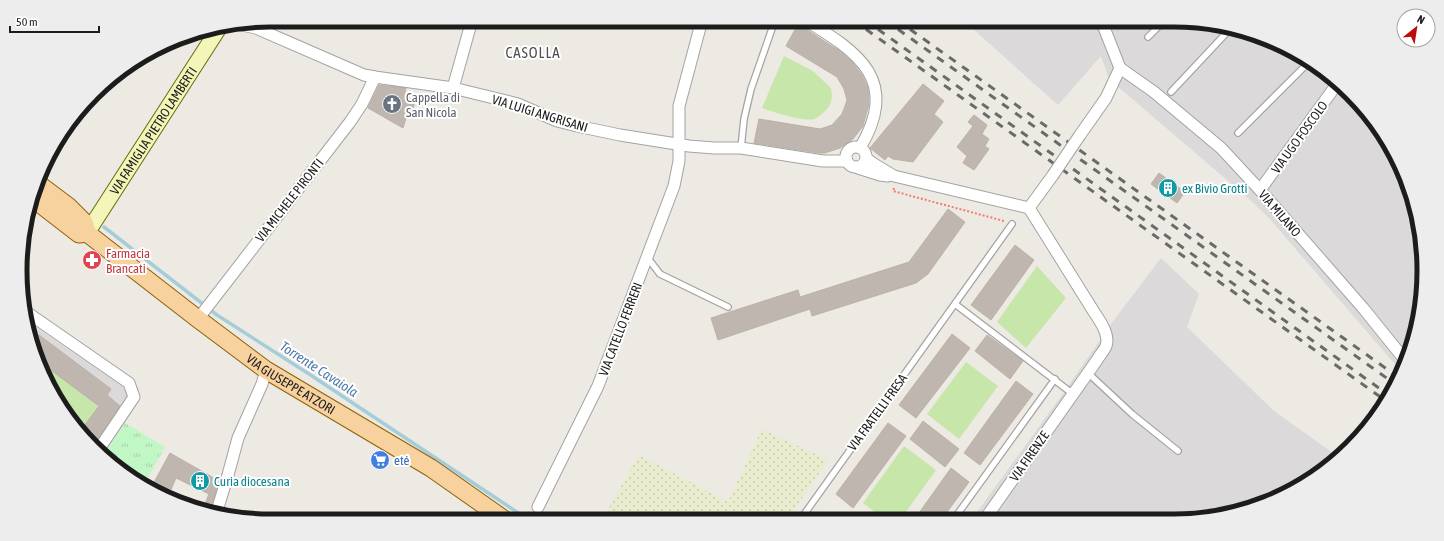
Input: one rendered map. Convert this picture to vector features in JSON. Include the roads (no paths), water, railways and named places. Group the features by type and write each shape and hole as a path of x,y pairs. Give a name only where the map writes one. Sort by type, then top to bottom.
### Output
{"main road":[{"name":"VIA FAMIGLIA PIETRO LAMBERTI","path":"87,233 216,33"},
{"name":"VIA GIUSEPPE ATZORI","path":"42,187 68,206 84,222 87,233 200,316 266,370 431,468 496,514"},
{"name":"VIA GIUSEPPE ATZORI","path":"37,201 78,234 87,233"}],"street":[{"path":"453,88 470,27"},
{"name":"VIA CATELLO FERRERI","path":"538,507 598,386 674,186 678,161 679,106 700,27"},
{"path":"816,27 852,51 865,64 872,79 877,96 875,114 871,128 860,148"},
{"path":"1029,208 1106,98 1120,68 1104,27"},
{"name":"VIA LUIGI ANGRISANI","path":"256,28 364,74 375,77 453,88 518,104 557,121 577,126 620,135 678,144 714,148 741,148 823,161 847,161"},
{"name":"VIA MILANO","path":"1120,68 1154,92 1215,143 1260,190 1363,308 1401,356"},
{"name":"VIA MICHELE PIRONTI","path":"200,316 350,122 362,104 375,77"},
{"name":"VIA UGO FOSCOLO","path":"1260,190 1334,87"},
{"path":"894,176 867,158 865,152 860,148 853,147 848,151 846,158 851,166 880,175 894,176 1029,208 1094,312 1106,337 1106,346 1073,394"},
{"path":"858,168 864,165 867,158"},
{"path":"32,316 129,383 134,397 101,445"},
{"path":"218,508 238,438 262,384 266,370"},
{"name":"VIA FIRENZE","path":"989,514 1073,394"}],"lane":[{"path":"741,148 744,119 751,89 773,27"},
{"path":"1148,37 1158,27"},
{"path":"1171,92 1227,33"},
{"path":"1238,133 1305,66"},
{"name":"VIA FRATELLI FRESA","path":"804,514 1012,224"},
{"path":"647,257 660,274 728,307"},
{"path":"955,304 1073,394"},
{"path":"1088,373 1132,414 1178,451"},
{"path":"958,514 1055,379"}],"waterway":[{"name":"Torrente Cavaiola","path":"104,227 217,315 520,514"}],"railway":[{"path":"863,27 1381,397"},
{"path":"875,27 1384,392"},
{"path":"895,27 1390,381"},
{"path":"907,27 1394,374"}],"place":[{"name":"Cappella di San Nicola","path":"392,104"},
{"name":"ex Bivio Grotti","path":"1168,188"},
{"name":"Farmacia Brancati","path":"92,260"},
{"name":"eté","path":"380,460"},
{"name":"Curia diocesana","path":"200,481"}],"district":[{"name":"CASOLLA","path":"533,53"}]}
